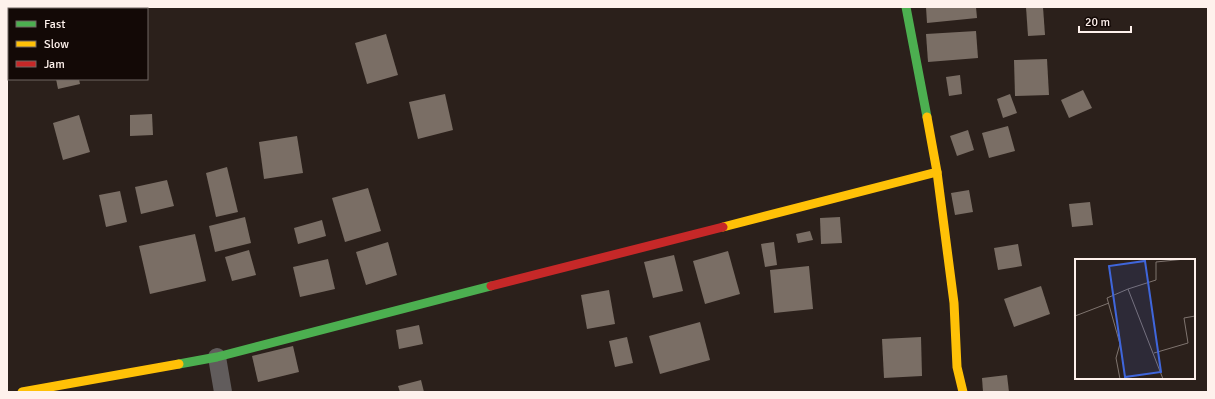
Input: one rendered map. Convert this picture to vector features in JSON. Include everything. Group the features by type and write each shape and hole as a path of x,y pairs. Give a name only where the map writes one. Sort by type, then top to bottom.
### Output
{"street":[{"path":"906,7 937,172 954,303 957,367 963,392"},
{"path":"22,392 218,357 937,172"},
{"path":"218,357 223,392"}],"building":[{"path":"63,7 77,7 77,8"},
{"path":"926,7 976,7 977,18 927,23"},
{"path":"1026,7 1043,7 1045,35 1028,36"},
{"path":"976,31 978,58 928,62 926,34"},
{"path":"386,34 398,75 367,84 355,43"},
{"path":"1047,59 1049,95 1015,96 1014,60"},
{"path":"960,75 962,94 949,96 946,77"},
{"path":"56,80 79,80 80,84 58,89"},
{"path":"1083,90 1092,108 1069,118 1061,100"},
{"path":"445,94 453,130 418,139 409,102"},
{"path":"1010,94 1017,113 1003,118 997,99"},
{"path":"152,114 153,135 130,136 130,115"},
{"path":"79,115 90,152 63,160 53,123"},
{"path":"1008,126 1015,151 989,158 982,133"},
{"path":"968,130 974,150 957,156 950,136"},
{"path":"297,136 303,173 264,179 259,142"},
{"path":"227,167 238,212 216,217 206,173"},
{"path":"167,180 174,206 141,214 135,187"},
{"path":"368,188 381,231 345,242 332,198"},
{"path":"969,190 973,212 955,215 951,193"},
{"path":"120,191 127,222 106,227 99,195"},
{"path":"1090,202 1093,225 1072,227 1069,204"},
{"path":"245,217 251,243 215,252 209,226"},
{"path":"840,217 842,243 821,244 820,218"},
{"path":"322,220 326,236 298,244 294,228"},
{"path":"810,231 813,240 798,243 796,234"},
{"path":"195,234 206,281 150,294 139,246"},
{"path":"388,242 397,275 366,285 356,252"},
{"path":"774,242 777,265 765,267 761,244"},
{"path":"1018,244 1022,266 998,270 994,248"},
{"path":"249,250 256,275 232,281 225,257"},
{"path":"728,251 740,294 705,304 693,261"},
{"path":"674,255 683,291 653,298 644,262"},
{"path":"328,259 335,289 300,297 293,267"},
{"path":"809,266 813,309 774,313 770,270"},
{"path":"1041,286 1050,314 1014,327 1004,299"},
{"path":"609,290 615,324 587,329 581,295"},
{"path":"700,322 710,360 660,374 649,336"},
{"path":"419,325 423,344 399,349 396,330"},
{"path":"627,337 633,363 615,367 609,341"},
{"path":"921,337 922,376 884,378 882,339"},
{"path":"293,346 299,372 258,382 252,356"},
{"path":"1007,375 1009,392 983,392 982,378"},
{"path":"421,380 424,392 400,392 398,386"}],"traffic: fast":[{"path":"906,7 927,117"},
{"path":"179,364 217,357 491,286"}],"traffic: slow":[{"path":"723,227 937,172 927,117"},
{"path":"937,172 954,303 957,367 963,392"},
{"path":"22,392 179,364"}],"traffic: jam":[{"path":"491,286 723,227"}]}
